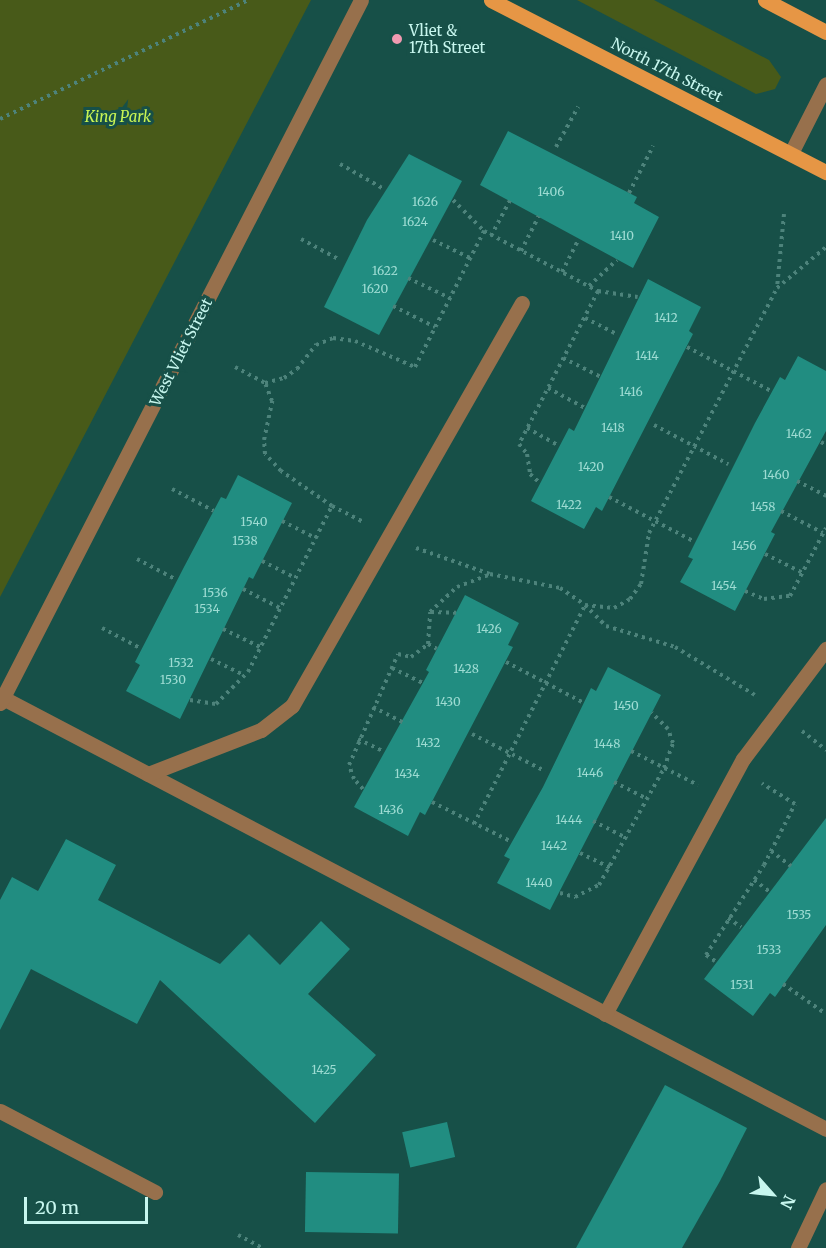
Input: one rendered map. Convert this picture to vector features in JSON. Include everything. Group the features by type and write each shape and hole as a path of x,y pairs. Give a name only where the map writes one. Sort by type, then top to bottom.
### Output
{"main road":[{"name":"North 17th Street","path":"491,0 826,172"},
{"path":"765,0 826,32"}],"street":[{"name":"West Vliet Street","path":"1,701 362,0"},
{"path":"791,153 826,84"},
{"path":"148,774 261,730 292,706 392,536 522,303"},
{"path":"605,1014 738,768 826,649"},
{"path":"1,701 148,774 826,1129"},
{"path":"0,1111 155,1192"},
{"path":"798,1248 826,1189"}],"path":[{"path":"0,119 248,0"},
{"path":"556,147 578,106"},
{"path":"628,193 653,146"},
{"path":"340,164 384,189"},
{"path":"453,200 491,236 598,291 638,297"},
{"path":"491,236 510,201"},
{"path":"777,288 784,214"},
{"path":"521,251 539,216"},
{"path":"265,382 297,369 316,345 333,338 355,341 415,367 484,231"},
{"path":"301,239 340,260"},
{"path":"433,240 470,258"},
{"path":"562,272 578,240"},
{"path":"585,605 614,608 630,599 641,584 649,532 777,288 826,247"},
{"path":"589,286 617,260"},
{"path":"408,278 450,298"},
{"path":"540,483 530,474 527,454 519,444 598,291"},
{"path":"393,306 435,327"},
{"path":"585,318 618,334"},
{"path":"687,347 772,392"},
{"path":"563,358 601,377"},
{"path":"235,368 265,382 272,401 264,440 265,454 281,471 332,506 434,556 490,574 560,588 585,605 606,626 683,651 739,683 826,750"},
{"path":"548,388 585,408"},
{"path":"654,425 728,464"},
{"path":"527,428 559,446"},
{"path":"820,442 826,445"},
{"path":"797,481 826,496"},
{"path":"172,489 214,511"},
{"path":"609,496 695,542"},
{"path":"190,700 216,704 244,675 332,506"},
{"path":"781,511 823,533"},
{"path":"282,521 316,538"},
{"path":"745,591 764,599 790,596 826,528"},
{"path":"765,554 803,573"},
{"path":"137,559 175,579"},
{"path":"262,561 295,578"},
{"path":"363,789 354,779 349,765 358,739 398,654 411,657 428,644 430,612 457,588 490,574"},
{"path":"243,589 280,608"},
{"path":"474,824 548,684 585,605"},
{"path":"430,612 456,613"},
{"path":"102,628 142,649"},
{"path":"223,629 260,647"},
{"path":"428,644 437,649"},
{"path":"211,659 244,675"},
{"path":"506,662 584,703"},
{"path":"392,668 423,683"},
{"path":"373,707 403,722"},
{"path":"560,893 575,897 599,885 611,868 664,768 673,743 668,729 652,712"},
{"path":"472,734 544,771"},
{"path":"358,739 383,751"},
{"path":"631,751 723,798"},
{"path":"716,961 706,955 754,880 795,804 738,768"},
{"path":"614,782 648,799"},
{"path":"432,802 512,842"},
{"path":"593,821 627,838"},
{"path":"771,851 791,866"},
{"path":"580,853 611,868"},
{"path":"754,880 771,893"},
{"path":"728,918 741,927"},
{"path":"783,984 826,1014"},
{"path":"238,1235 262,1248"}],"green space":[{"name":"King Park","path":"0,0 311,0 0,597"},
{"path":"577,0 654,0 769,60 781,77 775,89 756,94"}],"building":[{"path":"508,131 637,197 634,203 659,217 633,268 480,185"},
{"path":"409,154 462,181 379,335 324,307 367,220"},
{"path":"648,279 701,307 689,331 693,334 602,511 596,507 584,529 531,501 569,428 574,431"},
{"path":"798,356 826,371 826,431 771,532 775,534 735,611 680,582 693,559 688,557 755,423 780,377 785,380"},
{"path":"238,475 292,503 253,579 249,577 180,719 126,691 140,665 135,662 184,567 221,497 226,499"},
{"path":"465,595 519,623 508,645 513,647 425,815 420,812 408,836 354,807 429,672 426,670"},
{"path":"608,667 661,695 550,910 497,883 510,859 504,856 543,787 591,688 596,691"},
{"path":"826,818 826,925 775,997 770,993 753,1016 704,979"},
{"path":"66,839 116,865 98,900 220,964 249,934 280,965 321,921 350,949 308,994 376,1055 315,1123 160,980 137,1024 31,969 0,1030 0,900 12,877 38,891"},
{"path":"665,1085 747,1128 720,1181 682,1248 576,1248"},
{"path":"447,1122 455,1157 410,1167 402,1132"},
{"path":"306,1172 399,1174 398,1234 305,1232"}],"place":[{"name":"Vliet & 17th Street","path":"397,39"}]}
